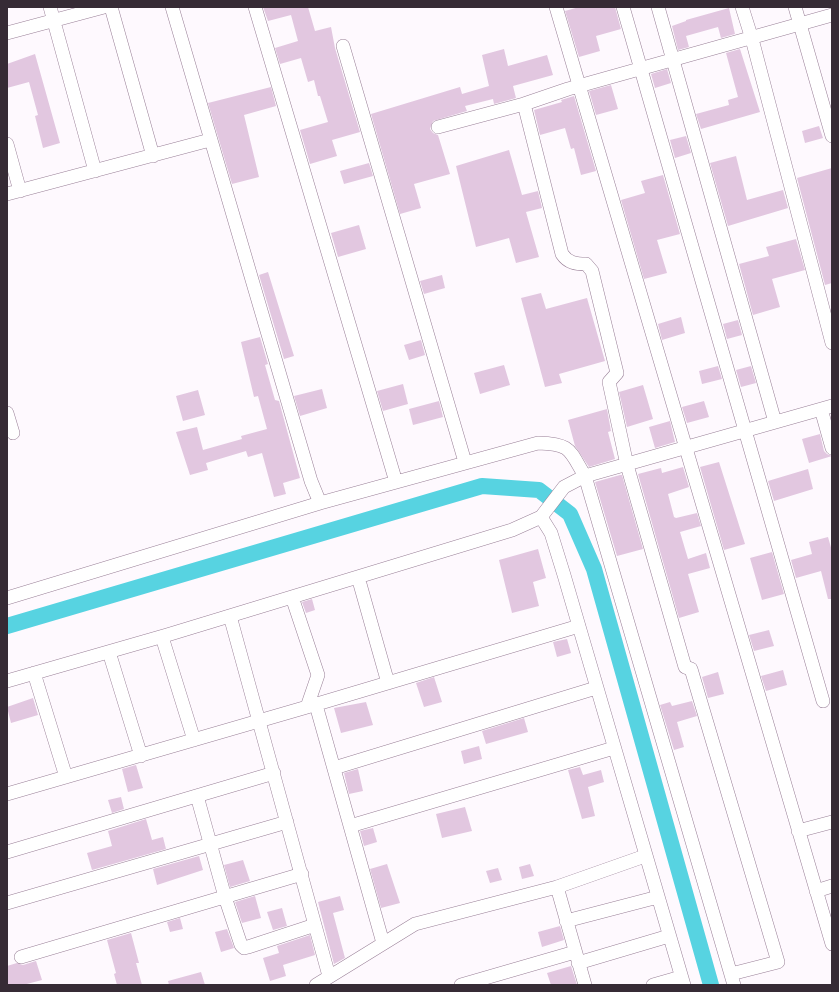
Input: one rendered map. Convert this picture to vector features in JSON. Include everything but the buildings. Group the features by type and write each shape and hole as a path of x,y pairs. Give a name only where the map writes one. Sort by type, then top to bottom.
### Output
{"street":[{"path":"50,7 95,171"},
{"path":"7,33 104,7"},
{"path":"111,7 153,156"},
{"path":"172,7 311,481 320,503"},
{"path":"256,7 396,482"},
{"path":"556,7 832,944"},
{"path":"623,7 823,701"},
{"path":"658,7 775,422"},
{"path":"742,7 752,39 832,343"},
{"path":"795,7 832,136"},
{"path":"438,127 524,104 579,86 752,39 832,15"},
{"path":"343,46 465,462"},
{"path":"7,598 320,503 465,462 538,443 558,444 568,449 585,476 733,980 778,962 691,669 685,667 627,465 609,382 617,373 592,271 586,264 575,264 566,259 562,254 524,104"},
{"path":"7,194 210,140"},
{"path":"7,144 20,191"},
{"path":"7,681 162,637 512,530 543,514 564,487 585,476 775,422 826,408 832,448"},
{"path":"7,413 13,433"},
{"path":"543,514 551,533 579,626 683,981 653,985"},
{"path":"358,577 388,683"},
{"path":"292,597 318,675 312,706 334,768 383,943"},
{"path":"230,616 329,976"},
{"path":"7,794 312,706 579,626"},
{"path":"162,637 194,740"},
{"path":"109,652 141,756"},
{"path":"34,673 66,777"},
{"path":"334,768 596,688"},
{"path":"350,826 614,748"},
{"path":"7,852 274,773"},
{"path":"197,796 209,844 241,945 244,948 315,925"},
{"path":"7,904 287,822"},
{"path":"798,831 832,822"},
{"path":"316,985 415,924 557,887 646,856"},
{"path":"21,957 302,874"},
{"path":"816,891 832,886"},
{"path":"557,887 584,985"},
{"path":"566,921 658,897"},
{"path":"461,985 669,936"}],"waterway":[{"path":"7,626 482,486 539,490 570,514 594,569 711,985"}]}
